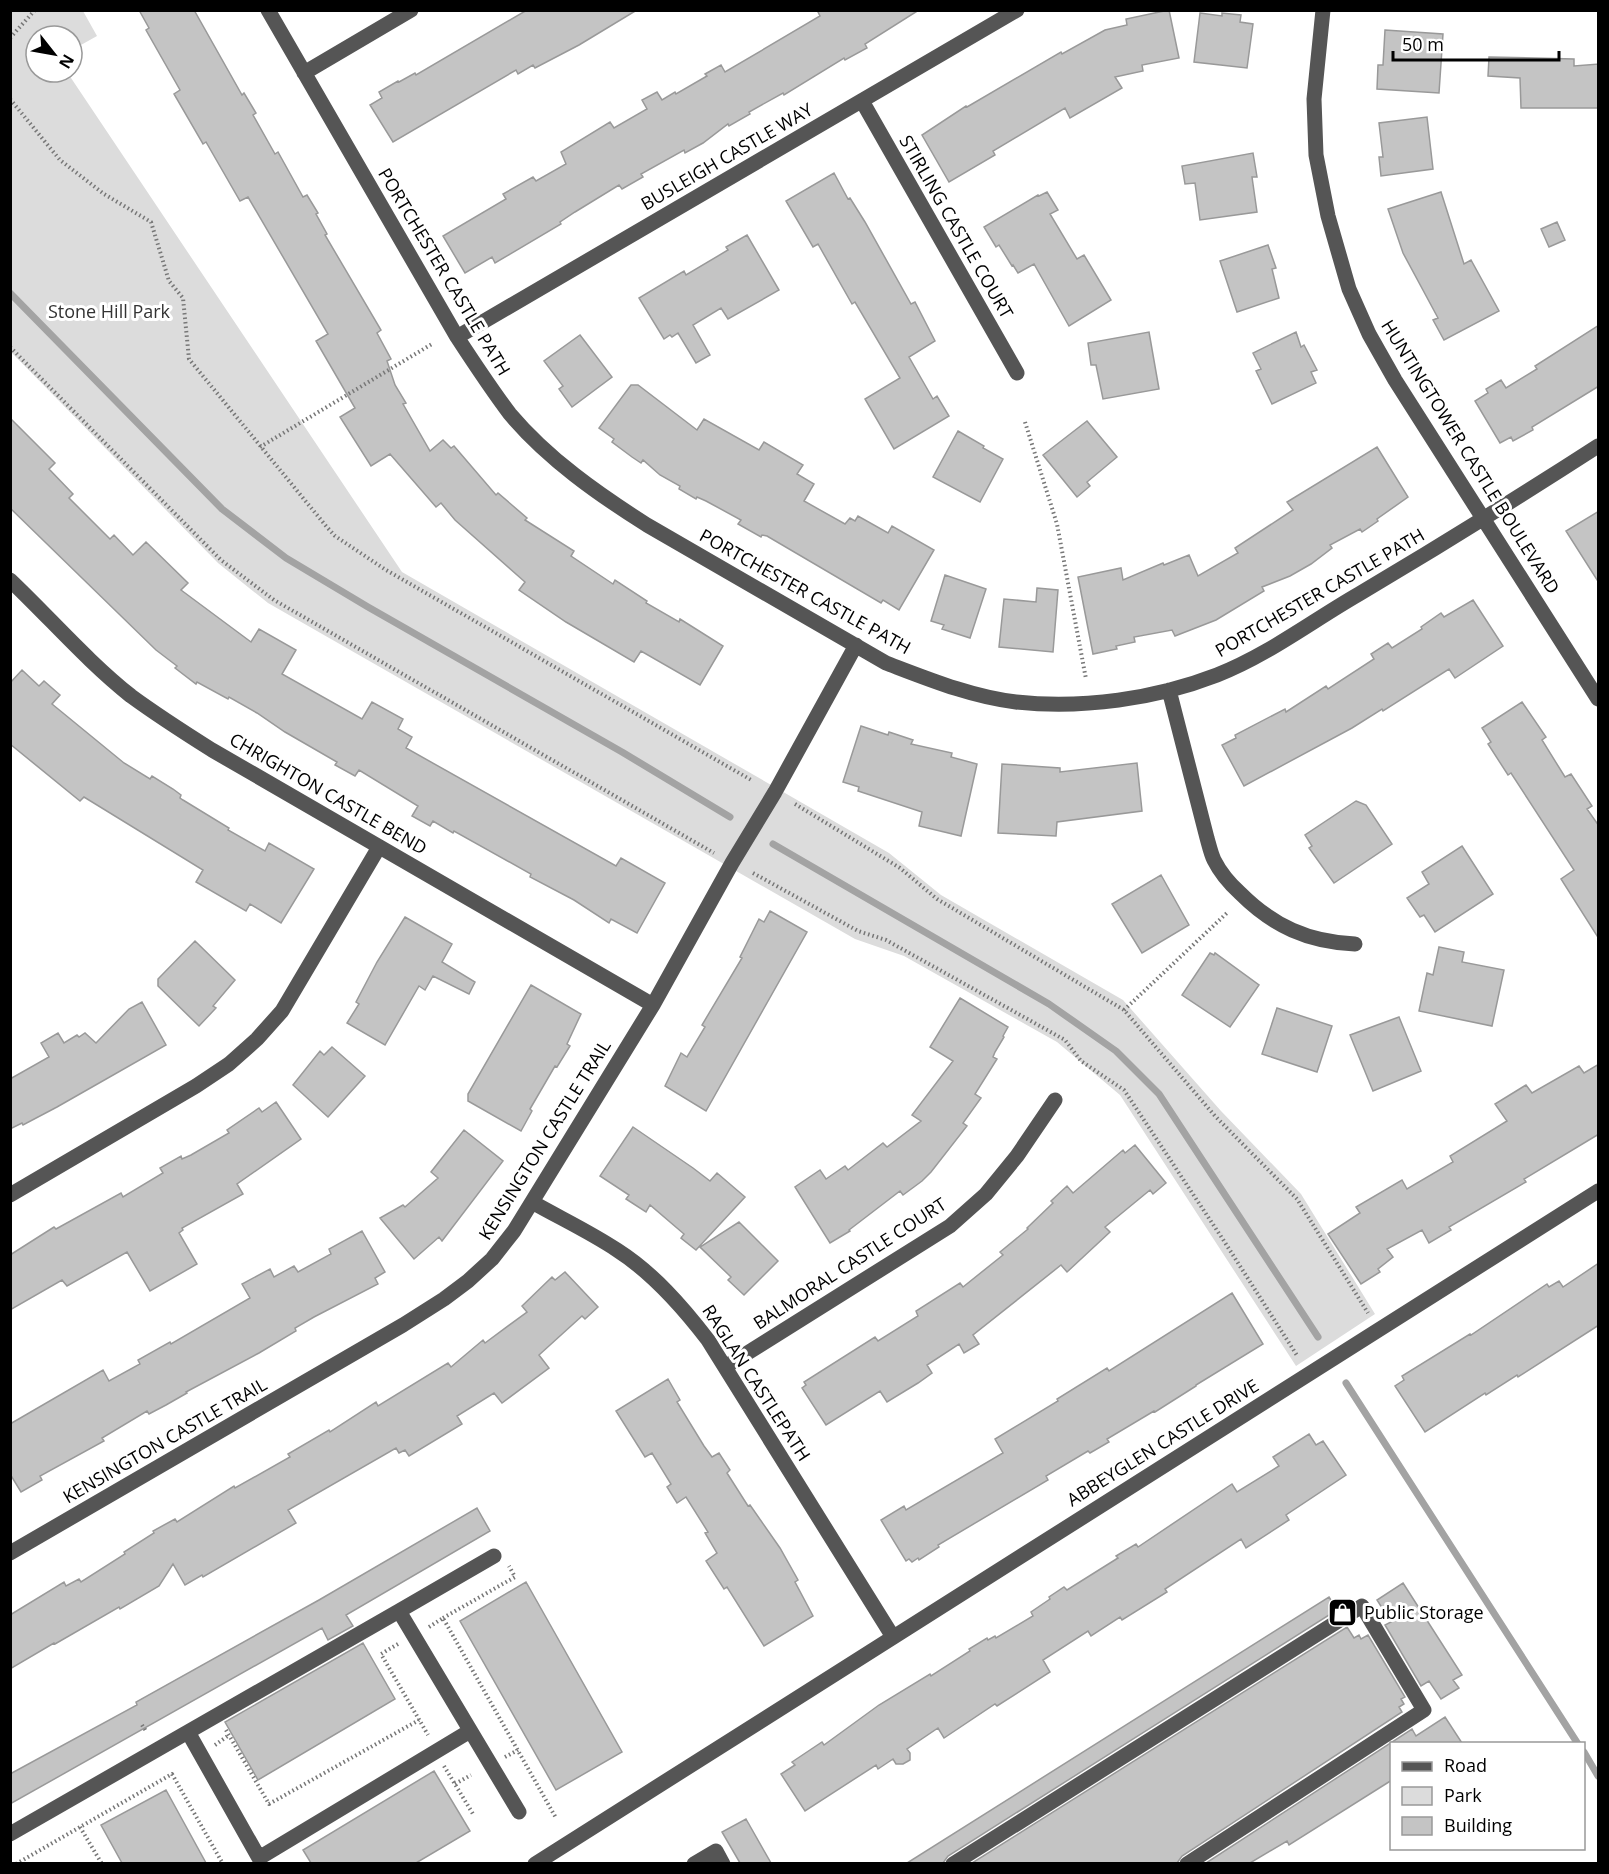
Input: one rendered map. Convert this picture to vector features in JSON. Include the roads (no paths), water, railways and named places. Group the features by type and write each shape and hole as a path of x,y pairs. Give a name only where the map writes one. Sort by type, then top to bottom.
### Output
{"street":[{"name":"PORTCHESTER CASTLE PATH","path":"268,10 457,337 512,415 541,446 574,475 647,525 886,663 922,677 1015,702 1053,704 1105,702 1169,690 1219,674 1264,652 1484,519 1599,446"},
{"path":"304,73 411,10"},
{"name":"BUSLEIGH CASTLE WAY","path":"457,337 1017,10"},
{"name":"HUNTINGTOWER CASTLE BOULEVARD","path":"1323,10 1314,99 1316,155 1328,216 1349,289 1369,334 1395,380 1599,699"},
{"name":"STIRLING CASTLE COURT","path":"862,101 1017,373"},
{"name":"CHRIGHTON CASTLE BEND","path":"10,580 129,694 154,712 212,750 653,1005"},
{"name":"KENSINGTON CASTLE TRAIL","path":"10,1552 393,1331 444,1299 492,1259 514,1231 653,1005 856,645"},
{"path":"1169,690 1210,849 1214,860 1229,882 1252,905 1278,924 1300,934 1330,943 1355,944"},
{"path":"10,1195 196,1086 229,1064 257,1039 282,1011 379,846"},
{"name":"BALMORAL CASTLE COURT","path":"725,1367 950,1226 986,1194 1017,1156 1054,1100"},
{"name":"ABBEYGLEN CASTLE DRIVE","path":"535,1863 1599,1191"},
{"name":"RAGLAN CASTLEPATH","path":"532,1202 618,1250 651,1276 684,1309 725,1367 893,1637"},
{"path":"10,1834 494,1556"},
{"path":"953,1863 1362,1606 1424,1710 1187,1863"},
{"path":"399,1611 519,1812"},
{"path":"188,1732 260,1861 470,1731"},
{"path":"694,1863 716,1851 723,1863"}],"waterway":[{"path":"10,293 222,509 286,558 730,817"},
{"path":"773,844 1049,1004 1116,1051 1159,1094 1318,1337"},
{"path":"1346,1383 1577,1742"},
{"path":"1585,1754 1598,1776"}],"place":[{"name":"Public Storage","path":"1343,1613"}],"park label":[{"name":"Stone Hill Park","path":"109,312"}]}
